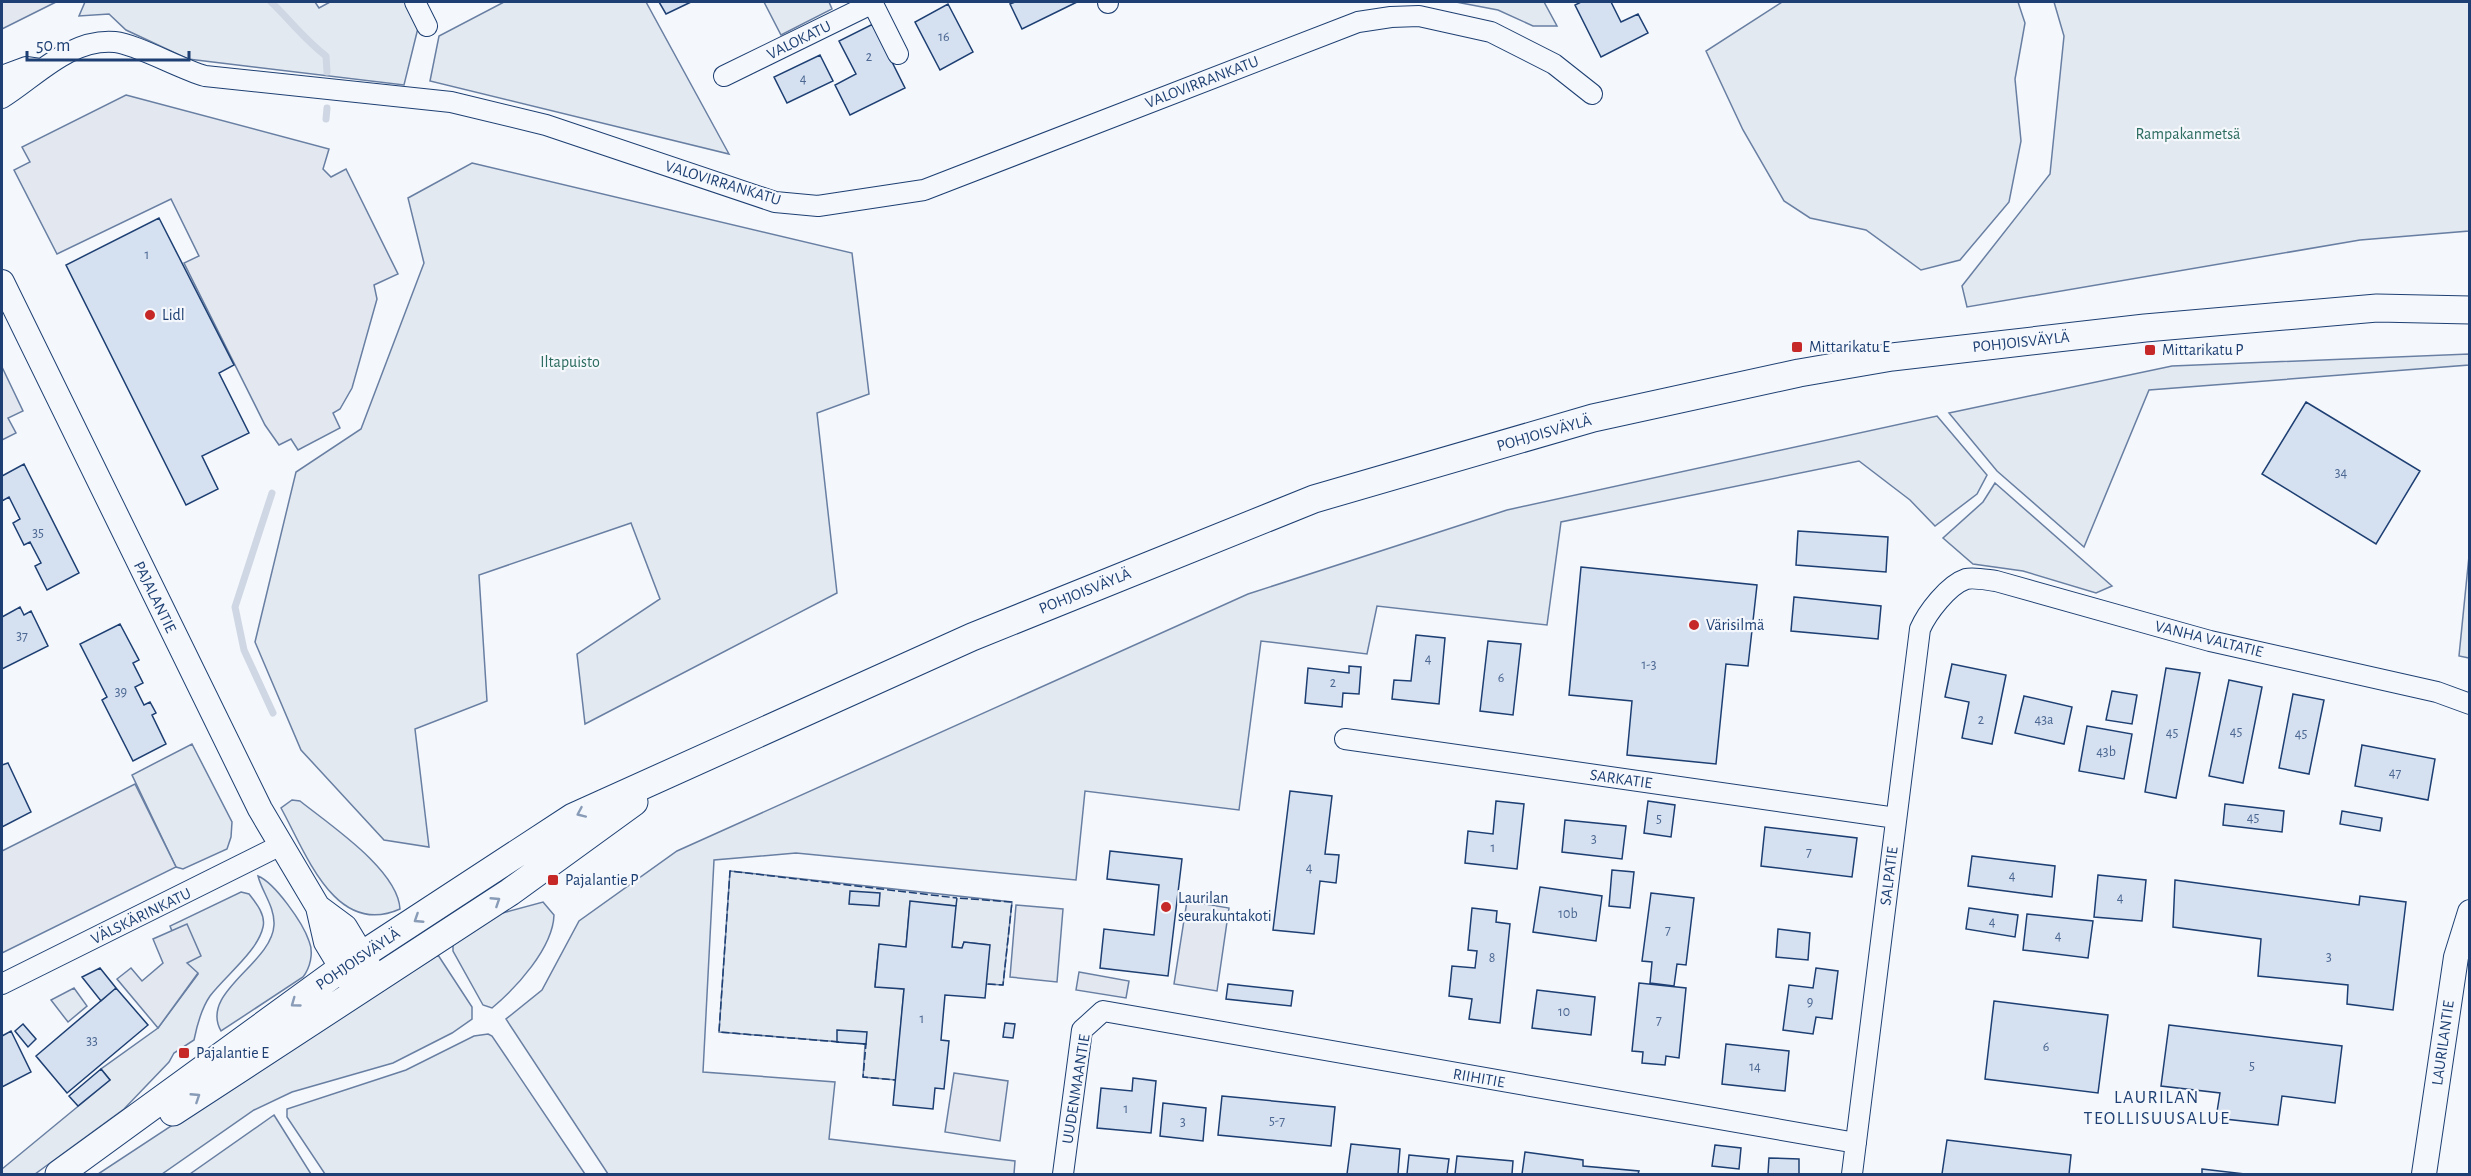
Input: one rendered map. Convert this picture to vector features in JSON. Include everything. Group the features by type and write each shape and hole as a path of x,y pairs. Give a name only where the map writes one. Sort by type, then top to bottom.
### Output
{"main road":[{"name":"POHJOISVÄYLÄ","path":"59,1174 352,962 573,817 972,637 1314,499 1593,418 1799,373 1961,348 2145,328 2377,308 2468,310"},
{"name":"POHJOISVÄYLÄ","path":"76,1174 510,892 674,773"}],"street":[{"path":"415,2 427,26"},
{"path":"873,2 898,54"},
{"name":"VALOKATU","path":"724,76 873,2"},
{"name":"VALOVIRRANKATU","path":"2,98 31,80 39,69 78,48 116,42 205,76 451,102 546,125 775,201 818,206 924,190 1358,22 1391,16 1419,16 1491,32 1554,64 1592,94"},
{"name":"VALOVIRRANKATU","path":"2,76 26,67 39,69"},
{"name":"PAJALANTIE","path":"2,282 279,846 318,907 326,942 352,962 367,986"},
{"name":"VANHA VALTATIE","path":"1952,590 1966,579 1996,580 2210,641 2437,692 2469,704"},
{"name":"SALPATIE","path":"1852,1174 1920,629 1939,600 1952,590"},
{"name":"SARKATIE","path":"1345,739 1896,818"},
{"name":"VÄLSKÄRINKATU","path":"2,984 279,846"},
{"name":"LAURILANTIE","path":"2424,1174 2456,957 2469,912"},
{"name":"RIIHITIE","path":"1103,1011 1856,1143"},
{"name":"UUDENMAANTIE","path":"1063,1174 1082,1030 1103,1011"}],"green space":[{"path":"85,2 315,2 319,8 330,2 405,2 418,28 404,85 188,59 126,30 109,14 79,16"},
{"path":"504,2 646,2 729,154 430,81 439,36"},
{"path":"764,2 829,2 832,9 781,35"},
{"path":"1456,2 1544,2 1557,26 1533,26 1498,10"},
{"path":"1782,2 2018,2 2025,23 2015,79 2021,141 2009,202 1960,260 1921,270 1866,230 1810,218 1784,201 1743,130 1706,51"},
{"name":"Rampakanmetsä","path":"2054,2 2469,2 2469,231 2360,240 1967,307 1962,286 2050,174 2064,36"},
{"name":"Iltapuisto","path":"472,163 852,253 869,394 817,413 837,593 585,724 577,654 660,599 631,523 479,575 487,701 415,729 429,847 384,840 301,750 255,642 296,472 361,429 424,263 408,198"},
{"path":"2469,354 2469,365 2149,390 2084,547 1997,471 1949,413 2172,366"},
{"path":"1937,416 1987,475 1977,494 1935,526 1910,500 1859,461 1561,522 1547,625 1377,606 1367,654 1261,641 1239,810 1085,791 1076,880 796,853 714,860 703,1072 835,1082 829,1139 1015,1161 1014,1174 608,1174 506,1019 542,990 579,921 677,851 1248,594 1507,510"},
{"path":"1995,483 2112,586 2096,593 2023,571 1973,564 1943,538 1983,502"},
{"path":"2469,556 2469,658 2459,656"},
{"path":"192,744 232,822 231,837 227,849 183,869 176,867 132,775"},
{"path":"292,800 300,801 344,835 375,864 388,879 396,894 400,909 377,915 358,912 340,902 312,867 281,808"},
{"path":"730,871 1012,902 1003,985 986,984 989,945 964,942 962,948 952,947 955,906 910,902 906,947 879,945 875,986 904,989 896,1080 863,1077 865,1044 719,1032"},
{"path":"258,876 265,880 288,904 306,933 311,950 308,969 303,977 221,1031 217,1017 220,1003 262,953 270,939 274,925 274,918"},
{"path":"241,892 249,894 257,905 262,914 263,927 255,945 210,996 200,1017 194,1040 174,1053 169,1062 124,1109 35,1174 2,1174 2,1169 110,1080 101,1069 158,1028 198,974 186,963 187,925 172,931 170,926"},
{"path":"543,902 554,915 552,928 540,954 502,1000 492,1008 483,1005 453,951 453,945 499,914"},
{"path":"438,955 472,1007 472,1019 452,1033 393,1063 292,1092 254,1110 162,1174 98,1174 267,1063"},
{"path":"74,988 87,1006 68,1022 51,1000"},
{"path":"488,1034 492,1036 585,1174 325,1174 287,1117 287,1109 406,1070 474,1036"},
{"path":"274,1115 311,1174 190,1174"}],"shaded area":[{"path":"2,2 56,2 2,29"},
{"path":"126,95 329,149 323,169 331,177 346,169 398,274 374,285 377,299 352,388 340,409 333,413 340,428 298,450 291,439 279,445 265,425 184,263 199,256 171,199 57,254 14,170 30,162 22,147"},
{"path":"2,367 23,411 8,418 16,433 2,440"},
{"path":"135,784 176,867 2,953 2,851"},
{"path":"1187,901 1229,908 1217,991 1174,984"},
{"path":"1016,905 1063,909 1057,982 1010,977"},
{"path":"187,924 201,956 187,963 198,973 158,1028 117,979 131,968 142,981 163,963 153,939"},
{"path":"1079,972 1129,981 1126,998 1076,990"},
{"path":"954,1073 1008,1081 1000,1141 945,1132"}],"building":[{"path":"659,2 691,2 666,14"},
{"path":"1015,2 1077,2 1022,29 1010,4"},
{"path":"1581,2 1611,2 1621,22 1638,14 1648,33 1601,57 1575,5"},
{"path":"948,4 973,52 940,70 915,22"},
{"path":"873,24 905,88 850,115 835,85 856,74 839,41"},
{"path":"820,55 833,81 787,103 774,77"},
{"name":"Lidl","path":"159,218 234,365 219,373 249,433 202,456 218,489 186,505 66,265"},
{"path":"2306,402 2420,471 2376,544 2262,474"},
{"path":"24,464 79,573 47,590 35,566 41,563 30,542 24,545 13,523 20,519 9,497 2,501 2,476"},
{"path":"1798,531 1888,537 1886,572 1796,565"},
{"path":"1581,567 1757,585 1748,666 1726,664 1716,764 1627,755 1632,701 1569,695"},
{"path":"1794,597 1881,606 1878,639 1791,631"},
{"path":"20,607 24,615 31,611 48,646 2,669 2,617"},
{"path":"120,624 139,660 133,663 143,683 135,687 144,705 150,702 156,713 152,715 166,744 133,761 102,700 107,697 80,644"},
{"path":"1416,635 1445,638 1439,704 1392,699 1394,680 1411,681"},
{"path":"1488,641 1521,644 1513,715 1480,711"},
{"path":"1952,664 2006,675 1992,744 1962,738 1969,702 1945,697"},
{"path":"1349,666 1361,667 1359,694 1343,693 1342,707 1305,703 1308,668 1349,673"},
{"path":"2166,668 2200,673 2176,798 2145,792"},
{"path":"2229,680 2262,687 2243,783 2209,776"},
{"path":"2112,691 2137,695 2132,724 2106,720"},
{"path":"2293,694 2324,700 2309,774 2279,768"},
{"path":"2024,696 2072,707 2064,744 2015,733"},
{"path":"2087,726 2132,734 2124,779 2079,771"},
{"path":"2362,745 2435,759 2428,800 2355,786"},
{"path":"8,763 31,812 2,827 2,765"},
{"path":"1290,791 1332,796 1325,854 1339,855 1336,883 1320,881 1314,934 1273,930"},
{"path":"1496,801 1524,804 1517,869 1465,863 1468,831 1493,834"},
{"path":"1648,801 1675,805 1671,837 1644,833"},
{"path":"2225,804 2284,811 2282,832 2223,825"},
{"path":"2342,811 2382,818 2380,831 2340,824"},
{"path":"1565,820 1626,826 1622,859 1562,852"},
{"path":"1765,827 1857,838 1852,877 1761,866"},
{"name":"Laurilan seurakuntakoti","path":"1110,851 1182,859 1168,976 1100,968 1104,929 1154,935 1159,885 1107,879"},
{"path":"1972,856 2055,866 2052,897 1968,886"},
{"path":"1612,870 1634,872 1630,908 1609,906"},
{"path":"2098,875 2146,880 2142,921 2094,917"},
{"path":"2175,880 2359,905 2360,896 2406,902 2393,1010 2347,1004 2348,985 2258,976 2261,939 2173,927"},
{"path":"1540,887 1602,896 1596,941 1533,932"},
{"path":"850,891 880,893 879,906 849,904"},
{"path":"1651,893 1694,898 1686,965 1677,964 1674,986 1650,983 1652,962 1642,961"},
{"path":"910,901 956,906 952,947 962,948 964,942 990,945 985,998 945,995 941,1040 949,1041 944,1089 935,1088 933,1109 893,1105 904,989 875,987 879,944 906,947"},
{"path":"1472,908 1497,911 1496,922 1510,924 1500,1023 1469,1019 1472,999 1449,996 1452,966 1475,968 1477,951 1468,950"},
{"path":"1969,908 2018,915 2015,937 1966,929"},
{"path":"2027,914 2093,921 2088,958 2023,950"},
{"path":"1778,929 1810,933 1808,960 1776,957"},
{"path":"100,968 116,988 101,1001 82,977"},
{"path":"1816,968 1838,971 1832,1019 1816,1017 1813,1034 1783,1030 1789,985 1813,988"},
{"path":"1639,983 1686,988 1679,1058 1666,1056 1665,1065 1642,1063 1643,1052 1632,1051"},
{"path":"1228,984 1293,991 1291,1006 1226,999"},
{"path":"116,988 148,1025 67,1093 36,1056"},
{"path":"1537,990 1595,997 1591,1035 1532,1028"},
{"path":"1994,1001 2108,1015 2098,1093 1985,1079"},
{"path":"1005,1023 1015,1024 1013,1038 1003,1037"},
{"path":"23,1024 36,1039 28,1047 15,1031"},
{"path":"2169,1025 2342,1046 2335,1103 2282,1096 2278,1125 2216,1118 2220,1093 2161,1086"},
{"path":"837,1030 867,1032 866,1044 837,1042"},
{"path":"11,1031 31,1072 2,1087 2,1036"},
{"path":"1726,1044 1789,1051 1785,1091 1722,1084"},
{"path":"101,1069 110,1080 78,1106 69,1096"},
{"path":"1133,1078 1156,1081 1151,1133 1097,1128 1101,1088 1132,1091"},
{"path":"1222,1096 1335,1107 1331,1146 1218,1135"},
{"path":"1163,1103 1206,1108 1203,1141 1160,1136"},
{"path":"1947,1140 2071,1155 2069,1174 1942,1174"},
{"path":"1351,1144 1400,1149 1398,1174 1347,1174"},
{"path":"1715,1145 1741,1148 1739,1169 1712,1166"},
{"path":"1525,1152 1583,1160 1583,1166 1639,1171 1638,1174 1522,1174"},
{"path":"1409,1155 1449,1159 1447,1174 1407,1174"},
{"path":"1457,1156 1513,1161 1512,1174 1455,1174"},
{"path":"1769,1158 1799,1159 1799,1174 1768,1174"},
{"path":"2202,1169 2245,1174 2202,1174"}],"waterway":[{"path":"271,2 304,37 326,56 327,72"},
{"path":"326,119 327,108"},
{"path":"272,493 235,607 244,650 273,713"}],"fence":[{"path":"839,1042 719,1032 730,871 957,898"},
{"path":"956,906 957,898 1012,902 1003,985 986,984"},
{"path":"863,1044 866,1044 863,1077 896,1080"}],"place":[{"name":"Lidl","path":"150,315"},
{"name":"Mittarikatu E","path":"1797,347"},
{"name":"Mittarikatu P","path":"2150,350"},
{"name":"Värisilmä","path":"1694,625"},
{"name":"Pajalantie P","path":"553,880"},
{"name":"Laurilan seurakuntakoti","path":"1166,907"},
{"name":"Pajalantie E","path":"184,1053"}],"district":[{"name":"LAURILAN TEOLLISUUSALUE","path":"2157,1108"}]}
